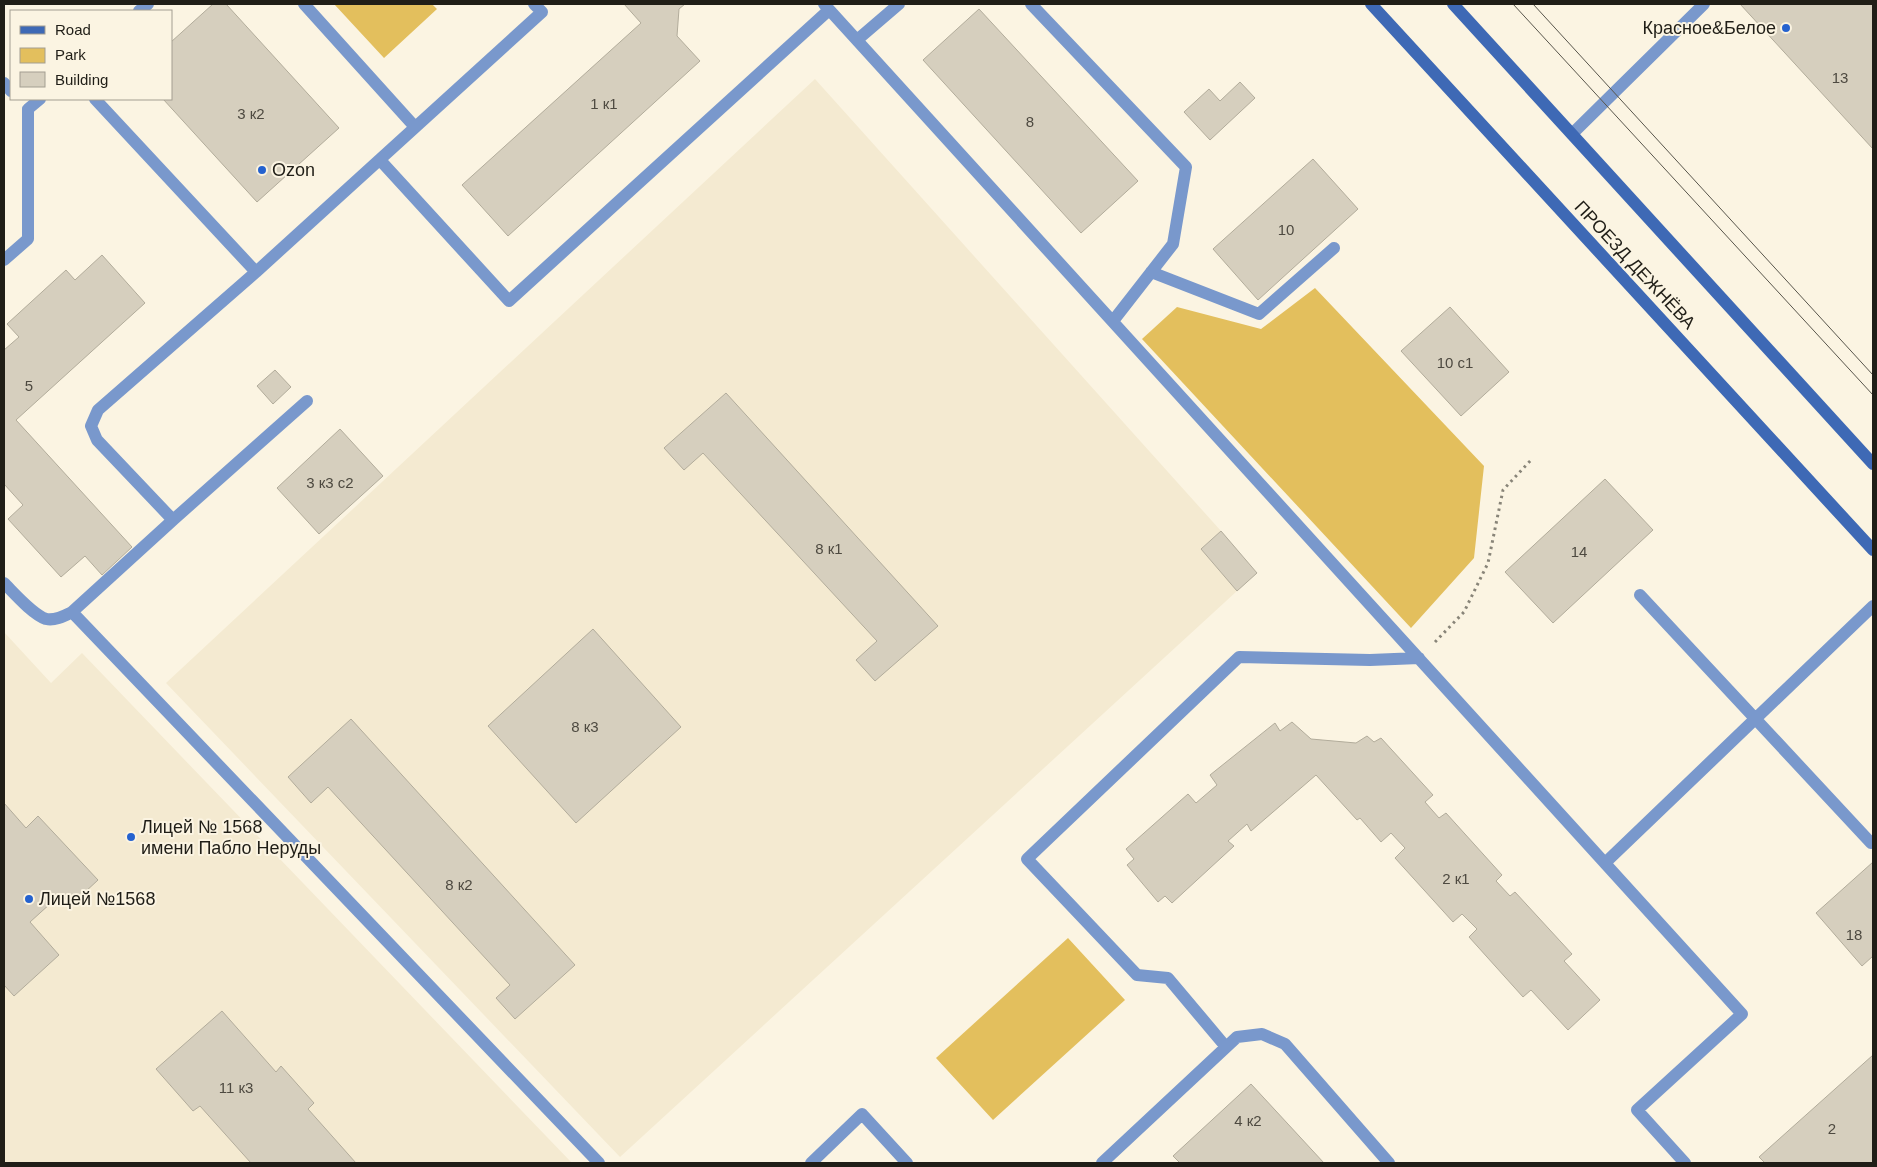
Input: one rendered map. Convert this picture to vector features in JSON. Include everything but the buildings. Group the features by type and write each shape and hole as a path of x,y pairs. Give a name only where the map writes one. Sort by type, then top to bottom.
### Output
{"main road":[{"name":"ПРОЕЗД ДЕЖНЁВА","path":"1371,4 1873,550"},
{"path":"1453,4 1873,464"}],"lane":[{"path":"304,4 416,127"},
{"path":"173,520 97,440 92,426 98,410 256,272 542,12 534,4"},
{"path":"857,40 899,4"},
{"path":"1031,4 1186,167 1174,244 1113,321"},
{"path":"1572,134 1698,6"},
{"path":"380,160 509,301 826,7 1742,1014 1637,1110 1685,1163"},
{"path":"4,260 28,239 28,109 19,100"},
{"path":"28,109 39,100"},
{"path":"97,100 256,272"},
{"path":"1151,272 1259,314 1334,248"},
{"path":"4,583 27,606 46,619 59,618 72,612 307,401"},
{"path":"1640,595 1870,843"},
{"path":"1605,863 1873,606"},
{"path":"72,612 599,1163"},
{"path":"1226,1047 1168,978 1137,975 1028,859 1239,657 1370,660 1419,658"},
{"path":"1102,1163 1237,1037 1262,1034 1285,1044 1389,1163"},
{"path":"811,1163 862,1114 907,1163"}],"path":[{"path":"1419,658 1464,612 1488,563 1503,490 1532,459"}],"shaded area":[{"path":"815,79 1221,531 1201,549 1237,591 620,1157 166,683"},
{"name":"Лицей № 1568 имени Пабло Неруды","path":"4,632 51,683 82,653 572,1163 4,1163"}],"green space":[{"path":"334,4 432,4 437,9 384,58"},
{"path":"1315,288 1484,466 1474,558 1411,628 1142,339 1177,307 1261,329"},
{"path":"1068,938 1125,1000 993,1120 936,1058"}],"tram line":[{"path":"1513,4 1873,395"},
{"path":"1533,4 1873,375"}],"place":[{"name":"Красное&Белое","path":"1786,28"},
{"name":"Ozon","path":"262,170"},
{"name":"Лицей № 1568 имени Пабло Неруды","path":"131,837"},
{"name":"Лицей №1568","path":"29,899"}]}
